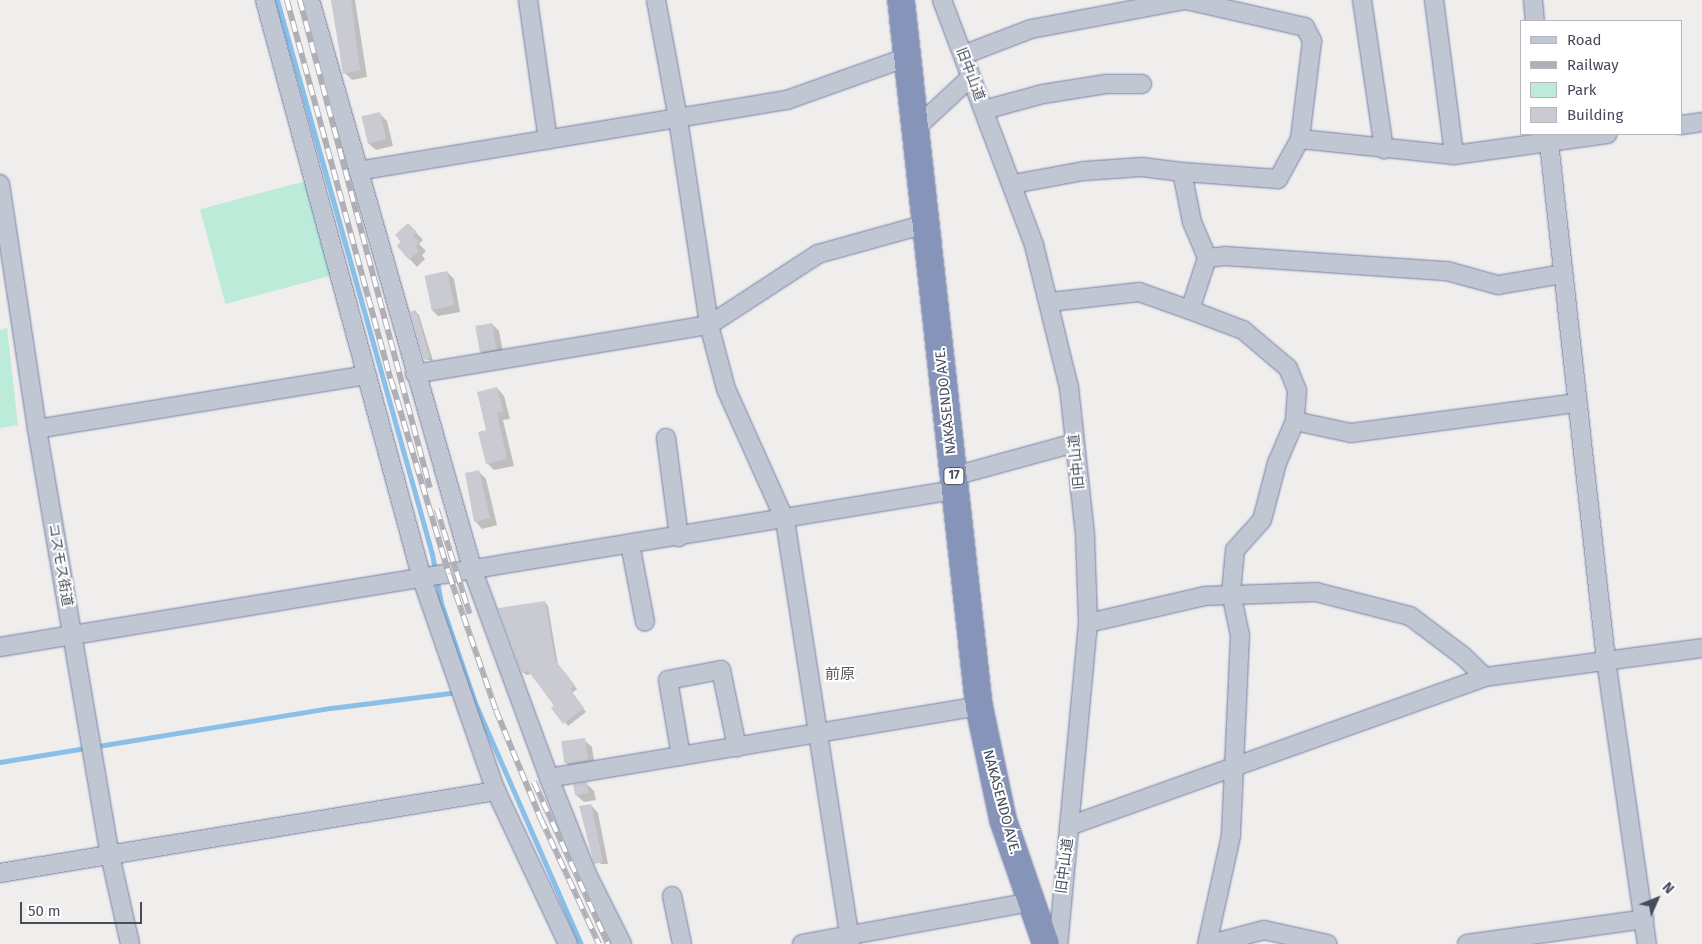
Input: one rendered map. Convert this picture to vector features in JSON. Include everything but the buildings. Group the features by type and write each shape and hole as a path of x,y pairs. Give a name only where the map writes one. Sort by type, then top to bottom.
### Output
{"highway":[{"name":"NAKASENDO AVE.","path":"901,0 979,706 1003,820 1046,944"}],"street":[{"path":"265,0 422,579 496,791 568,944"},
{"path":"310,0 415,374 473,571 549,778 587,874 622,944"},
{"path":"528,0 548,140"},
{"path":"656,0 678,119 709,326 726,389 785,520 816,734 850,940"},
{"name":"旧中山道","path":"942,0 1013,184 1050,302 1069,387 1088,577 1088,623 1058,944"},
{"path":"963,55 1031,29 1186,0 1305,27 1312,42 1300,138 1278,179 1142,167 1084,171 1013,184"},
{"path":"1362,0 1384,149"},
{"path":"1434,0 1454,155"},
{"path":"1533,0 1535,20"},
{"path":"358,171 787,100 908,57"},
{"path":"916,129 971,77"},
{"path":"984,110 1052,92 1106,84 1142,84"},
{"path":"1682,125 1702,122"},
{"path":"1300,138 1384,149 1454,155 1548,137 1588,135"},
{"path":"1548,137 1606,660 1647,944"},
{"path":"1182,172 1192,222 1207,258 1190,310"},
{"name":"コスモス街道","path":"0,184 37,429 72,634 110,855 130,944"},
{"path":"415,374 709,326 818,254 926,224"},
{"path":"1207,258 1225,256 1447,271 1498,285 1563,274"},
{"path":"1050,302 1139,292 1190,310 1243,330 1288,368 1297,390 1294,421 1277,463 1262,520 1236,550 1231,593 1240,636 1230,836 1207,944"},
{"path":"37,429 367,374"},
{"path":"1294,421 1351,433 1577,403"},
{"path":"666,438 679,537"},
{"path":"0,647 785,520 954,483 1075,443"},
{"path":"630,544 645,622"},
{"path":"1088,623 1205,596 1231,593 1316,592 1410,616 1463,656 1485,677"},
{"path":"1069,826 1233,769 1485,677 1702,648"},
{"path":"681,756 668,680 721,670 737,747"},
{"path":"549,778 979,706"},
{"path":"0,873 496,791"},
{"path":"672,896 682,944"},
{"path":"802,944 850,940 1030,902"},
{"path":"1467,944 1644,919"},
{"path":"1211,944 1264,930 1328,944"}],"green space":[{"path":"313,179 338,274 225,304 200,209"},
{"path":"7,328 18,425 0,428 0,330"}],"waterway":[{"path":"277,0 432,554 441,603 475,703 581,944"},
{"path":"0,762 331,708 458,692"}],"railway":[{"path":"287,0 391,379 449,574 496,710 541,819 599,944"},
{"path":"300,0 430,488"},
{"path":"437,509 470,614"},
{"path":"534,782 608,944"}],"district":[{"name":"前原","path":"840,675"}]}
